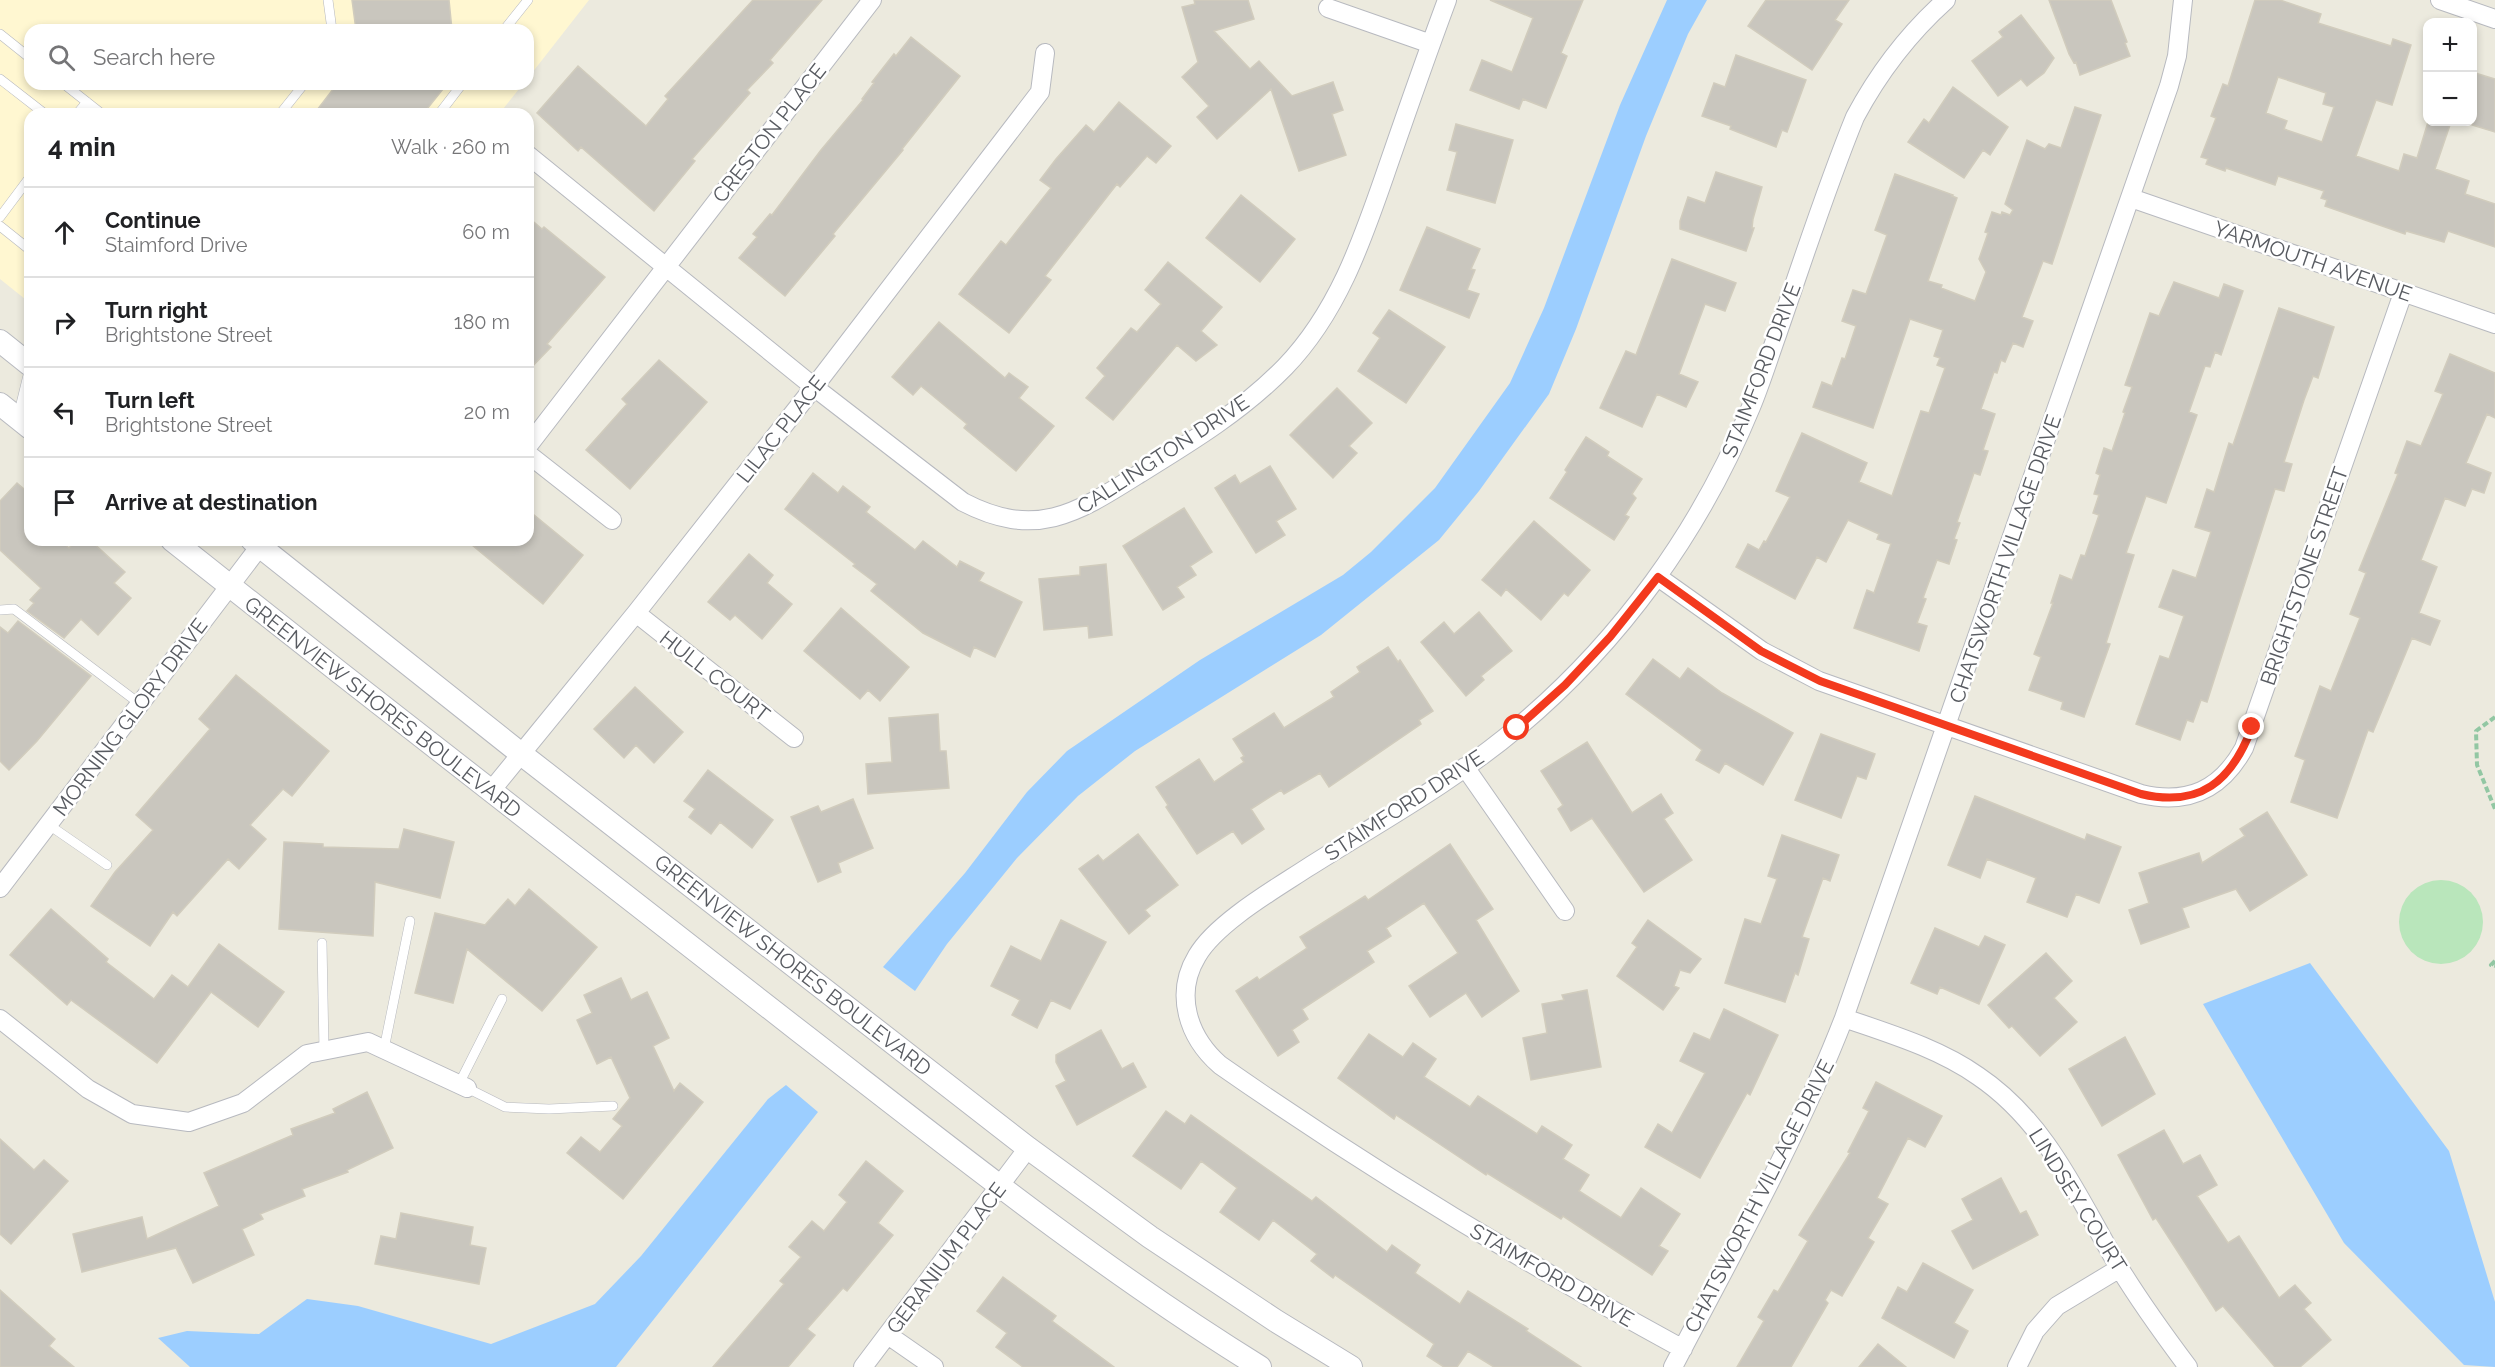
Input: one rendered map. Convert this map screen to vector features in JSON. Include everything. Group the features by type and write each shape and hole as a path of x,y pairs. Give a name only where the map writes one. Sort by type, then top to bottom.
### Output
{"street":[{"name":"CRESTON PLACE","path":"534,438 872,0"},
{"name":"CALLINGTON DRIVE","path":"814,387 950,493 978,510 1025,521 1057,517 1088,506 1203,434 1250,400 1286,366 1307,340 1344,283 1363,237 1447,0"},
{"name":"STAIMFORD DRIVE","path":"1683,1348 1562,1283 1435,1208 1321,1135 1220,1065 1208,1055 1191,1029 1186,1006 1186,983 1194,961 1207,942 1237,916 1276,888 1465,767 1517,728 1565,685 1610,637 1658,577 1694,522 1725,465 1751,406 1855,117 1870,89 1897,50 1946,0"},
{"name":"CHATSWORTH VILLAGE DRIVE","path":"1673,1367 1787,1149 1818,1085 1844,1018 2169,86 2176,56 2183,0"},
{"path":"2440,0 2495,19"},
{"path":"1328,8 1431,44"},
{"name":"LILAC PLACE","path":"490,792 636,614 814,387 1040,92 1045,52"},
{"path":"534,160 814,387"},
{"name":"YARMOUTH AVENUE","path":"2131,198 2495,324"},
{"name":"BRIGHTSTONE STREET","path":"1658,577 1761,651 1820,681 2156,798 2187,796 2202,791 2227,774 2244,747 2403,293"},
{"path":"0,341 24,361"},
{"path":"534,459 612,520"},
{"name":"GREENVIEW SHORES BOULEVARD","path":"180,546 490,792 1000,1186 1126,1278 1260,1367"},
{"name":"MORNING GLORY DRIVE","path":"0,888 230,586 254,546"},
{"name":"GREENVIEW SHORES BOULEVARD","path":"260,546 520,753 1028,1148 1150,1237 1276,1321 1351,1367"},
{"name":"HULL COURT","path":"636,614 794,738"},
{"path":"1465,767 1565,911"},
{"name":"LINDSEY COURT","path":"1844,1018 1946,1056 1979,1076 2009,1100 2035,1127 2058,1159 2153,1321 2188,1367"},
{"path":"0,1019 88,1089 132,1114 189,1122 243,1103 307,1054 368,1042 463,1086"},
{"name":"GERANIUM PLACE","path":"863,1367 1028,1148"},
{"path":"2017,1367 2035,1331 2057,1306 2120,1268"},
{"path":"888,1335 934,1367"}],"lane":[{"path":"328,0 331,24"},
{"path":"509,24 528,0"},
{"path":"0,34 24,53"},
{"path":"0,79 37,108"},
{"path":"72,90 94,108"},
{"path":"285,108 299,90"},
{"path":"444,108 457,90"},
{"path":"82,108 87,102"},
{"path":"0,217 24,185"},
{"path":"0,226 24,245"},
{"path":"19,415 24,393"},
{"path":"0,610 14,609 140,705"},
{"path":"49,825 107,865"},
{"path":"384,1049 410,921"},
{"path":"322,943 324,1050"},
{"path":"502,999 463,1086 504,1107 549,1109 613,1106"}],"path":[{"path":"2495,717 2476,731 2477,765 2495,809"},
{"path":"2495,961 2491,965 2495,966"}],"shaded area":[{"path":"0,0 589,0 534,70 534,24 24,24 24,90 518,90 504,108 24,108 24,298 0,279"}],"green space":[{"path":"2441,880 2457,883 2471,892 2480,906 2483,922 2480,938 2471,952 2457,961 2441,964 2425,961 2411,952 2402,938 2399,922 2402,906 2411,892 2425,883"}],"water":[{"path":"1667,0 1707,0 1688,34 1646,136 1576,329 1549,394 1479,491 1439,540 1321,635 1135,751 1078,796 1017,858 947,944 915,991 883,967 965,873 1027,792 1067,751 1200,660 1343,575 1371,552 1435,488 1510,383 1544,308 1620,105"},
{"path":"2310,963 2449,1151 2495,1302 2495,1367 2464,1365 2344,1243 2203,1004"},
{"path":"786,1085 818,1112 616,1367 190,1367 158,1338 187,1331 259,1334 307,1299 358,1306 491,1344 595,1304 641,1256 768,1099"}],"building":[{"path":"352,0 449,0 451,24 355,24"},
{"path":"753,0 822,0 770,60 773,63 747,90 750,93 692,159 695,161 654,211 581,147 578,151 537,113 578,66 646,126 668,99 665,96"},
{"path":"1194,0 1248,0 1254,19 1214,31 1250,69 1259,61 1292,96 1333,82 1343,110 1332,114 1346,155 1299,171 1271,89 1217,139 1197,117 1209,106 1182,77 1198,62 1182,7 1195,4"},
{"path":"1490,0 1583,0 1561,53 1567,56 1546,108 1523,99 1519,109 1470,90 1482,60 1512,72 1533,18"},
{"path":"1766,0 1849,0 1835,20 1842,24 1812,70 1748,26"},
{"path":"2049,0 2111,0 2130,56 2080,75 2076,62 2074,63 2069,54"},
{"path":"2255,0 2280,0 2321,14 2318,23 2391,46 2393,39 2411,45 2392,105 2376,100 2356,156 2399,171 2404,154 2417,158 2427,126 2450,126 2435,169 2469,181 2465,194 2495,204 2495,247 2448,231 2444,242 2406,231 2405,234 2325,206 2327,200 2321,198 2324,191 2278,176 2275,185 2226,168 2225,171 2206,164 2208,159 2201,157 2216,118 2211,116 2223,84 2228,86","holes":["2278,77 2326,93 2323,104 2334,107 2322,142 2284,129 2287,121 2266,113"]},
{"path":"2021,15 2054,58 2044,73 2027,86 2021,79 1998,96 1972,61 2003,37 1999,32"},
{"path":"911,37 960,76 785,296 739,258 757,237 753,234 770,214 772,215 821,150 863,100 874,83 872,82"},
{"path":"1736,55 1806,80 1787,132 1782,130 1776,147 1730,129 1731,126 1702,116 1714,83 1725,87"},
{"path":"2477,74 2495,79 2495,132 2475,126"},
{"path":"1953,87 2008,127 1990,155 1983,150 1964,178 1908,142 1924,119 1929,123"},
{"path":"332,90 442,90 428,108 319,108"},
{"path":"1119,102 1171,146 1156,163 1147,156 1120,187 1117,184 1045,276 1051,280 1009,333 959,294 1001,241 1006,245 1051,188 1040,180 1056,159 1086,125 1094,132"},
{"path":"2075,107 2101,115 2052,264 2043,261 2022,317 2033,321 2023,347 2013,343 2005,362 2001,360 1997,373 1994,372 1981,409 1995,414 1983,450 1988,451 1980,475 1974,473 1957,522 1960,523 1954,539 1957,540 1949,564 1937,560 1923,598 1926,599 1917,623 1927,626 1919,651 1854,628 1867,590 1874,593 1891,544 1877,539 1879,534 1848,520 1826,562 1817,557 1795,599 1736,567 1748,544 1759,550 1764,541 1766,542 1790,497 1776,491 1802,433 1867,463 1859,482 1892,496 1921,411 1929,413 1945,368 1937,365 1940,358 1934,356 1943,330 1910,319 1873,428 1813,407 1822,382 1832,386 1842,358 1845,359 1856,326 1842,321 1853,290 1866,294 1887,235 1875,230 1895,174 1957,198 1928,281 1942,285 1941,288 1975,301 1986,272 1979,259 1988,233 1985,232 1992,212 2010,215 2013,210 2005,204 2027,140 2045,149 2049,144 2061,148"},
{"path":"1456,124 1513,140 1495,203 1447,190 1457,152 1449,150"},
{"path":"1716,172 1762,187 1753,219 1752,228 1754,228 1746,251 1680,229 1680,221 1688,197 1705,203"},
{"path":"1241,195 1295,239 1260,282 1206,238"},
{"path":"534,222 542,229 544,227 605,277 547,344 551,347 534,365"},
{"path":"1427,227 1480,249 1471,269 1475,270 1467,290 1479,294 1469,318 1400,290"},
{"path":"1672,259 1736,283 1725,311 1705,304 1679,374 1698,382 1686,407 1657,394 1642,427 1600,408 1626,351 1636,355"},
{"path":"1168,262 1222,307 1201,331 1217,345 1196,361 1177,345 1113,420 1086,398 1105,376 1097,368 1131,328 1137,332 1161,304 1145,290"},
{"path":"2174,282 2219,298 2224,284 2243,291 2221,355 2215,352 2210,367 2205,366 2189,412 2197,415 2166,503 2146,496 2126,553 2134,555 2106,643 2110,644 2084,717 2061,709 2063,702 2029,690 2041,657 2034,654 2053,603 2051,603 2060,575 2072,580 2081,555 2085,556 2099,515 2093,513 2099,495 2094,494 2100,475 2096,473 2104,448 2112,451 2125,413 2123,412 2132,387 2125,385 2150,313 2159,316"},
{"path":"2279,308 2334,327 2318,378 2313,376 2304,400 2284,462 2292,464 2284,491 2275,489 2207,702 2201,700 2193,722 2187,720 2180,740 2136,724 2160,656 2169,659 2184,616 2159,607 2173,570 2196,578 2211,532 2195,527 2207,489 2214,492 2229,443 2233,445"},
{"path":"1389,310 1445,347 1406,403 1358,371 1380,338 1373,333"},
{"path":"939,322 1005,378 1009,373 1028,387 1019,398 1054,426 1016,471 964,428 967,424 921,386 913,395 892,377"},
{"path":"2450,354 2495,373 2495,418 2487,414 2466,463 2491,473 2484,493 2472,489 2465,506 2445,498 2421,560 2437,567 2419,613 2440,621 2430,645 2412,638 2373,732 2368,730 2337,818 2291,802 2305,760 2295,756 2320,686 2331,691 2360,618 2350,614 2366,573 2359,570 2398,474 2395,473 2407,441 2421,446 2443,394 2435,391"},
{"path":"659,360 707,402 630,489 586,450 627,404 622,399"},
{"path":"1337,388 1372,423 1349,446 1357,453 1333,478 1290,435"},
{"path":"1586,437 1609,452 1607,456 1642,479 1632,494 1636,498 1625,515 1629,517 1614,540 1550,498"},
{"path":"1270,466 1296,509 1276,521 1285,535 1256,553 1215,488 1235,475 1240,484"},
{"path":"813,473 838,493 843,486 870,507 866,512 915,550 923,541 957,567 960,561 984,573 979,581 1022,602 995,657 974,647 970,657 923,633 871,591 877,584 853,566 855,564 785,509"},
{"path":"17,483 24,489 24,546 67,546 69,548 71,546 97,546 125,572 114,583 131,598 98,635 81,619 64,638 27,611 34,603 30,600 41,588 0,550 0,501"},
{"path":"1184,508 1212,552 1190,566 1196,575 1177,587 1184,597 1163,610 1123,546"},
{"path":"534,515 583,555 543,604 473,546 534,546"},
{"path":"1534,521 1590,570 1568,596 1564,593 1541,620 1506,589 1501,596 1482,580"},
{"path":"749,554 773,575 767,583 792,604 762,639 735,615 730,620 708,602"},
{"path":"1106,564 1112,635 1089,638 1088,626 1044,630 1039,579 1080,575 1080,567"},
{"path":"841,608 909,667 880,701 868,690 860,699 804,651"},
{"path":"1479,612 1512,651 1481,676 1484,680 1466,696 1421,642 1444,622 1454,634"},
{"path":"18,621 91,676 37,741 9,770 0,761 0,627 8,633"},
{"path":"1388,647 1398,662 1400,660 1433,711 1419,720 1421,724 1329,787 1320,773 1284,794 1281,790 1251,809 1264,829 1242,844 1233,831 1197,854 1166,807 1168,805 1156,787 1199,759 1214,782 1244,762 1241,758 1244,756 1233,739 1274,713 1284,728 1334,697 1331,692 1360,672 1357,667"},
{"path":"1653,659 1680,679 1688,668 1722,693 1793,733 1763,785 1725,763 1719,773 1696,760 1702,750 1626,694"},
{"path":"236,675 329,751 292,796 283,789 250,825 266,839 239,869 228,859 177,916 173,912 150,946 91,906 115,872 153,830 136,815 210,729 199,719"},
{"path":"635,687 683,732 654,763 636,745 624,758 594,729"},
{"path":"938,714 940,751 946,751 949,788 868,794 866,764 892,762 889,718"},
{"path":"1821,734 1875,754 1866,779 1857,776 1841,818 1795,800"},
{"path":"1587,742 1632,813 1661,794 1673,813 1664,819 1692,860 1644,892 1592,818 1571,831 1558,809 1563,805 1541,771"},
{"path":"708,770 773,820 752,848 720,822 711,834 689,817 695,809 684,801"},
{"path":"1975,796 2085,840 2087,834 2121,847 2099,903 2076,894 2067,917 2027,902 2036,878 1987,859 1980,878 1948,865"},
{"path":"853,799 873,848 838,863 841,872 818,882 791,817 818,806 821,812"},
{"path":"2267,812 2307,875 2250,911 2236,889 2182,908 2189,927 2141,944 2129,910 2149,903 2139,873 2199,853 2202,863 2245,836 2240,829"},
{"path":"404,829 454,842 440,898 375,882 373,936 279,929 284,842 323,844 323,847 399,849"},
{"path":"1138,834 1178,885 1145,910 1150,916 1129,934 1079,869 1098,855 1103,861"},
{"path":"1782,835 1839,855 1830,881 1823,878 1802,937 1809,939 1798,975 1795,973 1785,1002 1725,983 1745,919 1761,924 1777,879 1768,876"},
{"path":"1450,844 1493,909 1476,920 1519,991 1482,1017 1466,993 1430,1017 1409,986 1458,953 1424,903 1386,928 1391,936 1367,951 1374,962 1302,1009 1308,1019 1292,1030 1299,1042 1278,1056 1236,991 1257,977 1259,980 1307,948 1300,937 1365,896 1368,900"},
{"path":"529,889 597,947 542,1011 467,949 453,1003 415,993 435,913 485,925 508,899 515,906"},
{"path":"51,909 108,959 106,962 154,999 172,975 188,987 219,944 284,992 258,1027 211,992 157,1063 71,1000 67,1005 10,955"},
{"path":"1061,920 1106,942 1070,1009 1051,1000 1037,1028 1012,1015 1020,1000 991,986 1011,946 1041,961"},
{"path":"1648,920 1701,959 1690,973 1680,970 1674,986 1679,988 1663,1010 1617,976 1637,947 1632,943"},
{"path":"1935,928 1979,947 1985,936 2005,945 1979,1004 1940,987 1937,994 1911,983"},
{"path":"2046,953 2072,981 2054,998 2077,1022 2040,1056 2012,1026 2009,1028 1988,1005"},
{"path":"621,978 631,1000 647,992 669,1038 653,1046 674,1091 680,1083 703,1102 623,1199 567,1153 581,1137 600,1152 622,1126 613,1119 630,1098 611,1057 597,1064 577,1020 592,1013 584,995"},
{"path":"1587,990 1601,1067 1531,1080 1523,1038 1547,1033 1542,1004 1564,1000 1562,995"},
{"path":"1724,1009 1778,1035 1750,1095 1747,1093 1700,1178 1645,1147 1658,1124 1672,1133 1705,1073 1680,1061 1694,1033 1710,1040"},
{"path":"1101,1030 1122,1069 1133,1063 1146,1087 1077,1125 1056,1086 1066,1081 1056,1062 1056,1055"},
{"path":"1369,1034 1403,1057 1413,1043 1436,1059 1424,1077 1470,1107 1478,1096 1537,1134 1542,1126 1572,1145 1563,1159 1589,1175 1579,1191 1621,1218 1641,1188 1680,1214 1659,1246 1668,1251 1652,1275 1563,1216 1561,1219 1487,1173 1486,1175 1396,1115 1394,1119 1338,1078"},
{"path":"2125,1037 2155,1094 2102,1126 2069,1069"},
{"path":"1876,1082 1942,1116 1925,1147 1908,1138 1877,1198 1888,1204 1868,1238 1874,1242 1842,1296 1831,1290 1825,1300 1828,1303 1791,1367 1737,1367 1764,1321 1758,1317 1774,1290 1778,1292 1808,1241 1799,1235 1850,1153 1848,1152 1869,1111 1863,1108"},
{"path":"367,1092 393,1148 347,1170 348,1172 302,1189 305,1196 260,1214 263,1219 242,1229 254,1255 193,1283 176,1248 82,1272 73,1234 142,1217 147,1239 219,1206 204,1173 293,1135 291,1129 335,1113 333,1109"},
{"path":"1166,1111 1185,1124 1191,1115 1312,1201 1316,1197 1387,1252 1392,1245 1420,1265 1415,1273 1460,1304 1468,1291 1528,1329 1526,1331 1581,1367 1494,1367 1468,1351 1457,1367 1444,1367 1427,1356 1434,1344 1335,1275 1333,1278 1311,1261 1317,1254 1273,1220 1259,1240 1220,1212 1237,1188 1201,1161 1181,1189 1133,1156"},
{"path":"2164,1130 2183,1164 2200,1155 2217,1185 2197,1196 2228,1243 2239,1236 2279,1298 2295,1285 2311,1303 2304,1309 2331,1340 2300,1367 2275,1367 2223,1306 2216,1311 2156,1218 2153,1220 2118,1155"},
{"path":"0,1139 34,1170 44,1160 68,1181 11,1244 0,1234"},
{"path":"866,1161 903,1191 878,1223 893,1235 847,1291 843,1288 807,1329 815,1335 788,1367 713,1367 784,1284 780,1281 801,1257 789,1247 812,1221 824,1231 847,1202 839,1195"},
{"path":"2001,1178 2020,1214 2026,1211 2038,1235 1973,1269 1952,1231 1973,1220 1962,1199"},
{"path":"401,1213 473,1227 470,1245 486,1248 479,1284 375,1264 381,1236 396,1239"},
{"path":"1923,1263 1973,1290 1954,1323 1968,1331 1954,1358 1882,1318 1898,1287 1907,1292"},
{"path":"1003,1277 1056,1316 1052,1321 1114,1367 1023,1367 996,1347 1007,1333 977,1311"},
{"path":"0,1290 55,1339 49,1346 74,1367 0,1367"},
{"path":"1878,1344 1906,1367 1859,1367"}],"route":[{"path":"1517,728 1565,685 1610,637 1658,577 1761,651 1820,681 2156,798 2172,799 2187,796 2215,784 2237,761 2252,727"}]}
